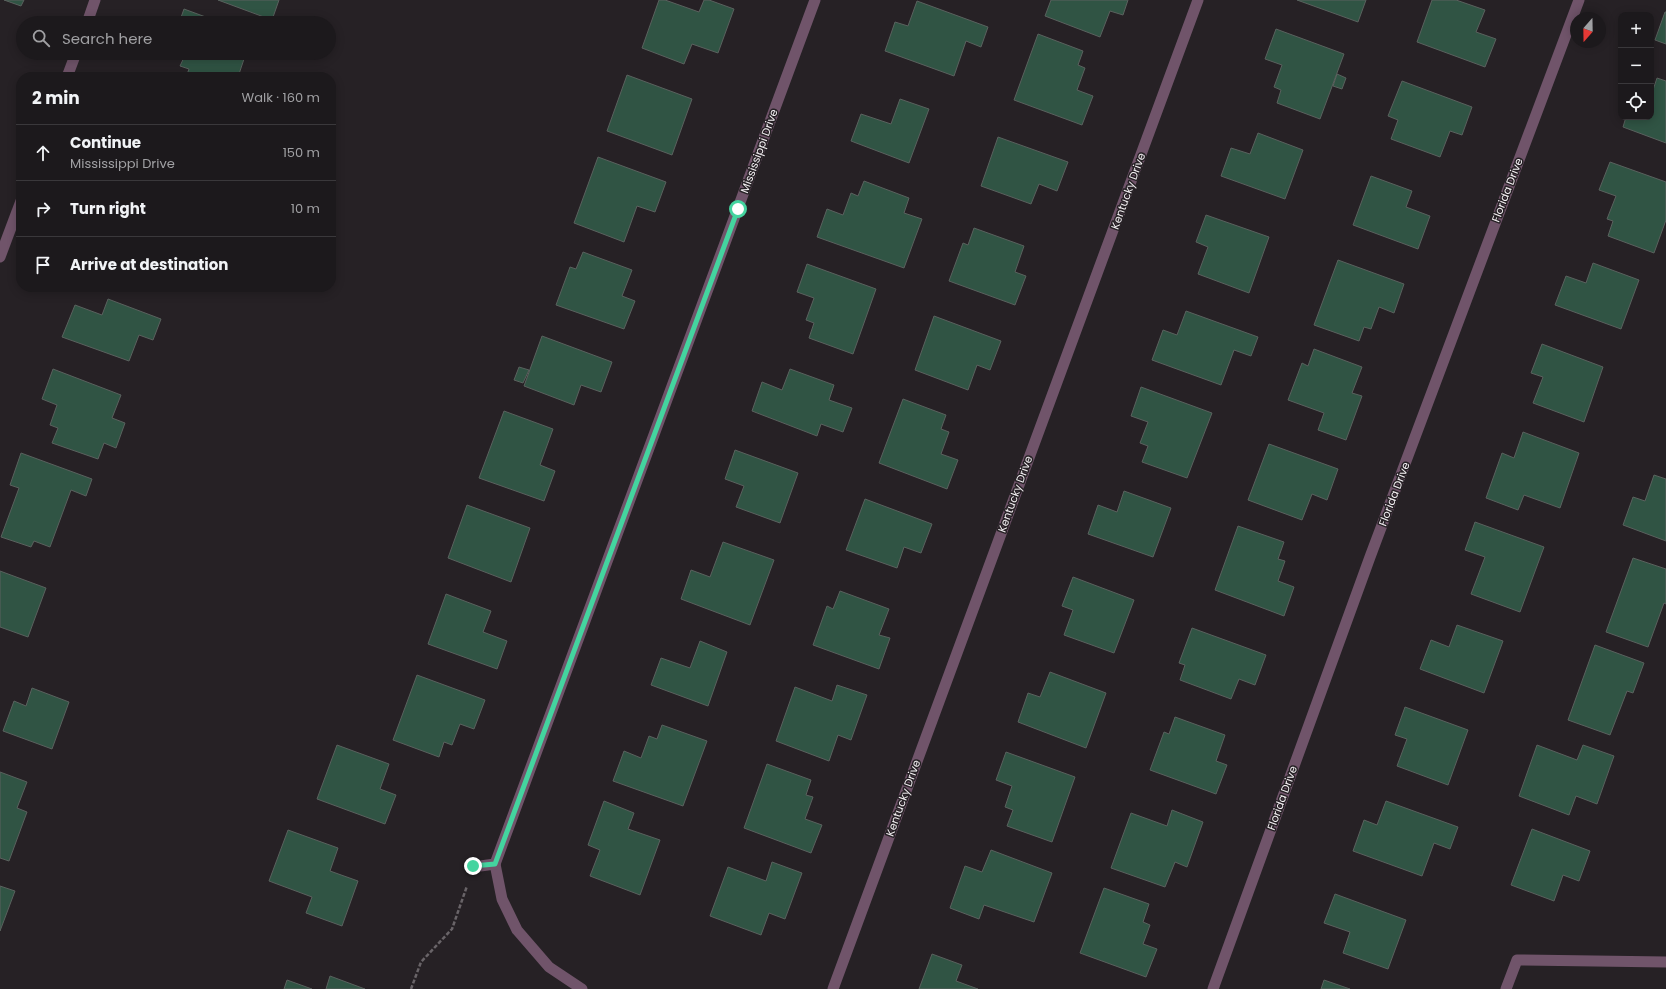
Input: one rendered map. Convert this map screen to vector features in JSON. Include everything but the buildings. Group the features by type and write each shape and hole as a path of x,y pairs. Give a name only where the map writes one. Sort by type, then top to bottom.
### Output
{"street":[{"path":"89,16 95,0"},
{"name":"Mississippi Drive","path":"495,864 815,0"},
{"name":"Kentucky Drive","path":"833,989 1198,0"},
{"name":"Florida Drive","path":"1213,989 1370,557 1579,0"},
{"path":"69,72 73,60"},
{"path":"0,257 16,214"},
{"path":"473,866 495,864 502,899 517,930 549,967 582,989"},
{"path":"1506,989 1516,960 1666,962"}],"path":[{"path":"411,989 421,962 452,929 473,866"}],"route":[{"path":"473,866 495,864 738,209"}]}
